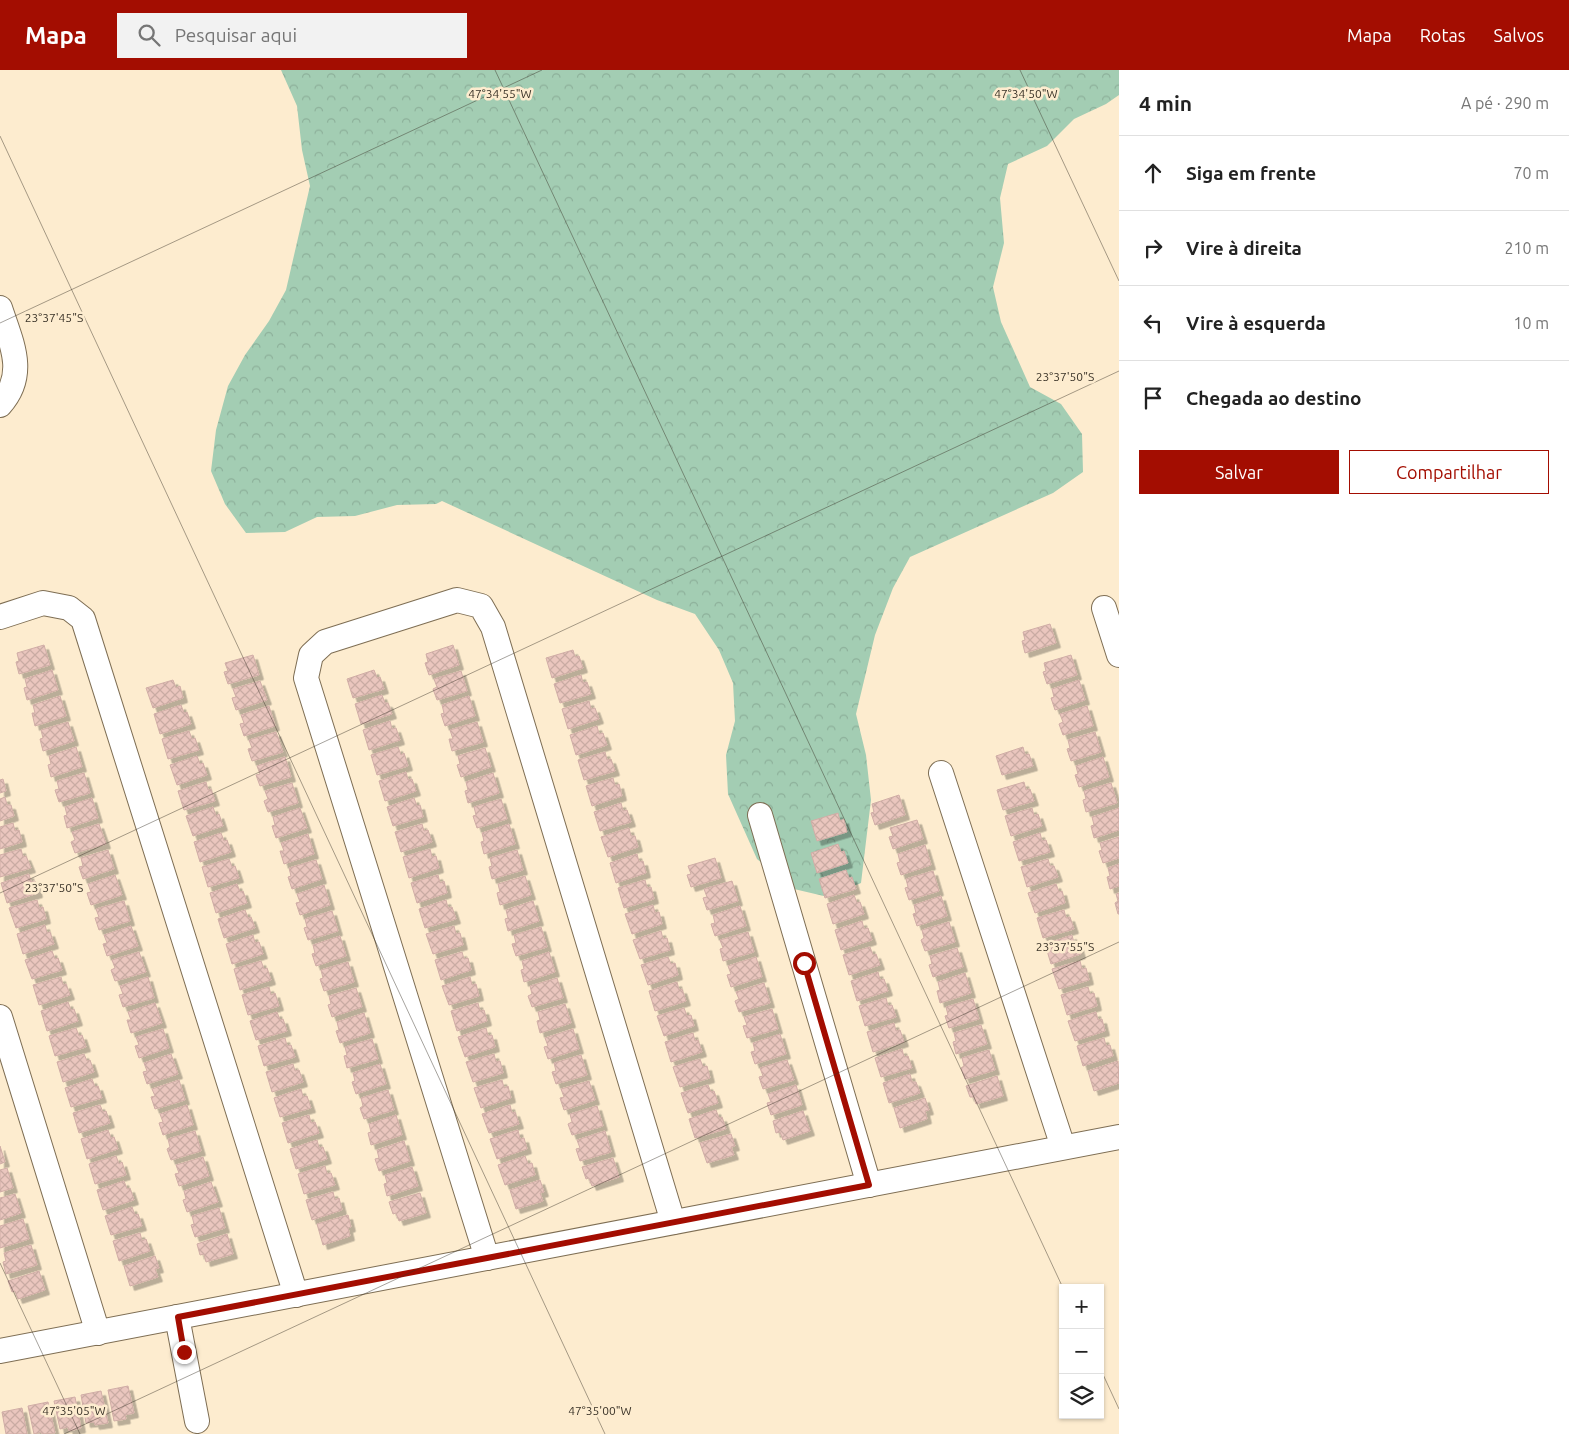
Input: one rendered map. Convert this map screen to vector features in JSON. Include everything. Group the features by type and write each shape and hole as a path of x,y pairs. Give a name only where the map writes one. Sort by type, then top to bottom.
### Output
{"street":[{"path":"0,308 16,359 15,375 10,390 0,405"},
{"path":"487,1258 306,678 311,655 325,642 456,600 482,606 493,627 673,1222"},
{"path":"0,617 43,604 69,608 83,619 296,1295"},
{"path":"1104,608 1119,656"},
{"path":"941,773 1063,1146"},
{"path":"760,815 869,1185"},
{"path":"0,1017 98,1333"},
{"path":"0,1351 869,1185 1063,1146 1119,1137"},
{"path":"178,1317 197,1421"}],"green space":[{"path":"281,70 1119,70 1119,95 1106,104 1074,119 1047,146 1008,164 1000,198 1004,243 993,287 1001,322 1030,387 1061,404 1082,434 1083,472 1053,493 910,557 893,588 875,635 856,714 866,755 871,800 861,883 828,897 794,889 757,859 728,794 726,755 735,721 733,683 719,650 695,614 657,600 442,501 436,504 397,505 355,516 317,517 285,532 246,533 225,504 211,471 216,430 228,386 286,290 310,186 302,150 297,106"}],"building":[{"path":"1050,624 1056,643 1025,653 1022,641 1025,640 1023,632"},
{"path":"44,645 50,665 19,674 16,662 19,661 17,653"},
{"path":"453,645 459,665 429,675 425,663 428,662 426,654"},
{"path":"573,650 575,657 579,656 583,668 552,678 546,658"},
{"path":"253,655 259,675 228,684 224,672 228,671 225,663"},
{"path":"1071,655 1077,675 1047,684 1043,672 1046,671 1044,663"},
{"path":"52,670 58,690 27,700 24,688 27,687 25,679"},
{"path":"374,670 377,678 380,677 384,689 353,698 347,679"},
{"path":"461,671 467,691 437,700 433,689 437,687 434,679"},
{"path":"581,675 583,683 587,682 591,694 560,703 554,684"},
{"path":"173,680 176,688 180,686 183,698 153,708 146,688"},
{"path":"1079,680 1085,700 1055,710 1051,698 1054,697 1052,689"},
{"path":"260,681 267,700 236,710 232,698 236,697 233,689"},
{"path":"382,695 385,703 388,703 392,714 361,724 355,704"},
{"path":"60,696 66,716 35,726 32,713 35,713 33,705"},
{"path":"469,696 475,716 445,726 441,714 444,713 442,705"},
{"path":"589,701 591,709 595,708 599,719 568,729 562,709"},
{"path":"181,705 184,713 187,712 191,724 160,734 154,714"},
{"path":"269,706 275,726 244,736 240,724 244,723 241,715"},
{"path":"1087,706 1093,726 1063,735 1059,724 1063,722 1060,714"},
{"path":"390,721 392,729 396,728 400,740 369,750 363,730"},
{"path":"68,722 74,741 43,751 40,739 43,738 41,730"},
{"path":"477,722 483,742 452,751 449,739 453,739 450,730"},
{"path":"597,726 599,734 603,733 607,745 576,755 570,735"},
{"path":"189,731 192,739 195,738 199,750 168,759 162,739"},
{"path":"276,732 283,752 252,761 248,749 252,748 249,740"},
{"path":"1095,732 1101,752 1071,761 1067,749 1070,748 1068,740"},
{"path":"76,747 82,767 51,777 48,765 51,764 49,756"},
{"path":"398,747 401,755 404,753 408,766 377,775 371,755"},
{"path":"1023,747 1025,755 1029,754 1033,766 1002,775 996,756"},
{"path":"485,748 491,767 461,777 457,765 460,764 458,756"},
{"path":"605,752 607,760 611,759 615,771 584,780 578,760"},
{"path":"197,756 200,764 203,763 207,775 177,785 170,765"},
{"path":"285,757 291,777 260,786 256,775 260,774 257,766"},
{"path":"1103,757 1109,777 1079,787 1075,775 1078,774 1076,766"},
{"path":"406,772 408,780 412,779 416,791 385,801 379,781"},
{"path":"84,773 90,793 59,802 55,790 59,789 57,781"},
{"path":"493,773 499,793 468,803 465,791 468,790 466,782"},
{"path":"613,778 615,786 619,784 622,796 592,806 586,786"},
{"path":"3,779 6,791 0,793 0,780"},
{"path":"206,782 208,790 211,789 215,801 184,810 178,791"},
{"path":"1024,782 1026,790 1030,789 1034,801 1003,810 997,790"},
{"path":"292,783 298,803 268,812 264,801 268,799 265,791"},
{"path":"1111,783 1117,803 1086,812 1083,800 1086,799 1084,791"},
{"path":"899,795 905,815 875,825 871,813 874,812 872,804"},
{"path":"5,797 7,805 11,805 14,816 0,821 0,799"},
{"path":"92,798 98,818 67,828 64,816 67,815 65,807"},
{"path":"414,798 417,806 420,805 423,817 393,826 387,807"},
{"path":"501,799 507,819 477,828 473,816 476,815 474,807"},
{"path":"621,803 623,811 627,810 631,822 600,831 594,812"},
{"path":"213,807 216,816 219,814 223,826 193,836 186,816"},
{"path":"300,808 307,828 276,838 272,826 275,825 273,817"},
{"path":"1032,808 1034,816 1038,814 1042,826 1011,836 1005,816"},
{"path":"1119,808 1119,830 1094,838 1091,826 1094,825 1092,817"},
{"path":"838,813 840,821 844,819 847,832 817,841 811,821"},
{"path":"917,820 923,839 893,849 889,837 893,836 890,828"},
{"path":"13,823 15,831 19,830 22,842 0,849 0,827"},
{"path":"99,824 106,844 75,853 71,842 75,840 72,832"},
{"path":"422,824 424,831 428,830 432,842 401,852 395,832"},
{"path":"509,824 515,844 484,854 481,842 484,841 482,833"},
{"path":"629,828 631,836 635,836 638,847 608,857 601,837"},
{"path":"221,833 224,841 227,840 231,852 200,862 194,842"},
{"path":"1040,833 1042,841 1046,840 1050,852 1019,861 1013,842"},
{"path":"308,834 314,854 284,864 280,851 284,851 281,843"},
{"path":"1119,837 1119,858 1103,863 1099,851 1102,850 1100,843"},
{"path":"838,844 841,852 844,851 848,863 817,873 811,853"},
{"path":"925,845 931,865 901,875 897,863 900,862 898,854"},
{"path":"21,849 23,857 26,856 31,868 0,877 0,855"},
{"path":"430,849 432,857 436,856 439,868 409,878 403,857"},
{"path":"108,850 114,869 83,879 79,867 83,866 81,858"},
{"path":"517,850 523,870 492,879 489,867 492,866 490,858"},
{"path":"637,854 639,862 643,861 646,873 616,883 610,863"},
{"path":"715,858 721,878 691,887 687,875 691,874 688,866"},
{"path":"229,859 232,867 235,866 239,878 208,887 202,867"},
{"path":"1048,859 1050,866 1054,866 1058,877 1027,887 1021,867"},
{"path":"316,860 322,879 292,889 288,877 291,876 289,868"},
{"path":"1119,864 1119,886 1110,889 1107,877 1110,876 1108,868"},
{"path":"846,870 849,878 852,877 856,889 825,898 819,879"},
{"path":"933,871 939,891 909,900 905,888 908,887 906,879"},
{"path":"29,874 31,882 35,881 38,893 7,903 1,883"},
{"path":"115,875 122,895 91,905 87,893 91,892 88,884"},
{"path":"438,875 440,883 444,881 447,893 417,903 411,883"},
{"path":"525,876 531,895 500,905 497,893 500,892 498,884"},
{"path":"645,880 647,888 651,887 654,899 624,908 618,888"},
{"path":"732,881 738,901 707,910 703,898 707,897 704,889"},
{"path":"237,884 240,892 243,891 247,903 216,913 210,893"},
{"path":"1056,884 1059,892 1062,891 1065,903 1035,913 1028,893"},
{"path":"324,885 330,905 300,915 296,903 300,902 297,894"},
{"path":"1119,893 1118,914 1115,903 1118,901 1116,894"},
{"path":"854,895 857,903 860,902 864,914 833,924 827,904"},
{"path":"941,896 947,916 917,926 913,914 916,913 914,905"},
{"path":"37,900 39,908 43,907 46,919 16,928 9,908"},
{"path":"446,900 448,908 452,907 456,919 425,928 419,909"},
{"path":"124,901 130,921 99,930 95,918 99,917 96,909"},
{"path":"533,901 539,921 508,931 505,919 508,918 506,910"},
{"path":"653,905 655,913 659,912 662,924 632,934 625,914"},
{"path":"740,906 746,926 715,936 711,924 715,923 713,915"},
{"path":"245,910 248,918 251,917 255,928 224,938 218,919"},
{"path":"1064,910 1066,918 1070,917 1074,929 1043,938 1037,918"},
{"path":"332,911 338,931 308,940 304,928 307,927 305,919"},
{"path":"862,921 864,929 868,928 872,940 841,950 835,930"},
{"path":"949,922 955,942 925,951 921,940 924,938 922,930"},
{"path":"45,925 47,933 50,932 54,944 23,954 17,934"},
{"path":"131,926 138,946 107,956 103,944 107,943 104,935"},
{"path":"454,926 456,934 460,933 463,945 433,954 426,934"},
{"path":"541,927 547,947 516,956 512,944 516,943 514,935"},
{"path":"661,931 663,939 667,938 670,950 640,959 633,940"},
{"path":"748,932 754,952 723,961 720,949 723,948 720,940"},
{"path":"253,935 255,943 259,942 263,954 232,964 226,944"},
{"path":"1072,935 1074,943 1078,942 1081,954 1051,964 1045,944"},
{"path":"340,936 346,956 316,966 312,954 315,953 313,945"},
{"path":"870,947 873,955 876,954 880,965 849,975 843,955"},
{"path":"957,948 963,967 933,977 929,965 932,964 930,956"},
{"path":"52,951 55,959 58,958 62,970 32,979 25,960"},
{"path":"139,952 146,972 115,981 111,970 115,968 112,960"},
{"path":"462,952 464,959 468,958 471,970 441,980 435,960"},
{"path":"549,952 555,972 524,982 521,970 524,969 522,961"},
{"path":"668,957 671,964 675,963 678,975 648,985 641,965"},
{"path":"756,957 762,977 731,987 727,975 731,974 728,966"},
{"path":"261,961 264,969 267,968 271,980 240,990 234,969"},
{"path":"1080,961 1082,969 1086,968 1089,980 1059,989 1052,969"},
{"path":"348,962 354,982 324,991 320,979 323,978 321,970"},
{"path":"878,972 880,980 884,979 888,991 857,1001 851,981"},
{"path":"965,973 971,993 940,1003 937,991 940,990 938,982"},
{"path":"61,977 63,985 66,984 70,995 39,1005 33,985"},
{"path":"148,977 154,998 123,1007 119,995 123,994 120,986"},
{"path":"470,977 472,985 476,984 479,996 449,1005 442,986"},
{"path":"557,978 563,998 532,1007 528,996 532,994 530,986"},
{"path":"677,982 679,990 682,989 686,1001 655,1011 649,991"},
{"path":"764,983 770,1003 739,1012 735,1001 739,999 736,992"},
{"path":"269,987 271,995 275,993 279,1006 248,1015 242,995"},
{"path":"1088,987 1090,994 1094,993 1097,1006 1067,1015 1061,995"},
{"path":"356,988 362,1007 332,1017 328,1005 331,1004 329,996"},
{"path":"886,998 888,1006 892,1005 896,1017 865,1026 859,1006"},
{"path":"973,999 979,1019 949,1028 945,1016 948,1015 946,1007"},
{"path":"68,1002 71,1010 74,1009 78,1021 47,1031 41,1011"},
{"path":"155,1003 162,1023 131,1033 127,1020 131,1020 128,1012"},
{"path":"478,1003 480,1011 484,1010 487,1021 457,1031 451,1011"},
{"path":"565,1004 571,1023 540,1033 537,1021 540,1020 538,1012"},
{"path":"684,1008 687,1016 691,1015 694,1026 664,1036 657,1016"},
{"path":"772,1009 778,1029 747,1038 743,1026 747,1025 744,1017"},
{"path":"277,1012 280,1020 283,1019 287,1031 256,1040 250,1021"},
{"path":"1096,1012 1098,1020 1102,1019 1105,1031 1075,1041 1068,1021"},
{"path":"364,1013 370,1033 340,1043 336,1031 339,1030 337,1022"},
{"path":"894,1023 896,1031 900,1030 904,1042 873,1052 867,1032"},
{"path":"981,1025 987,1044 956,1054 953,1042 956,1041 954,1033"},
{"path":"76,1028 79,1036 82,1035 86,1047 55,1056 49,1036"},
{"path":"486,1028 488,1036 492,1035 495,1047 465,1057 458,1037"},
{"path":"163,1029 169,1048 139,1058 135,1046 139,1045 136,1037"},
{"path":"573,1029 579,1049 548,1059 544,1047 548,1046 545,1038"},
{"path":"693,1033 695,1041 698,1040 702,1052 671,1062 665,1042"},
{"path":"780,1034 786,1054 755,1064 751,1052 755,1051 753,1043"},
{"path":"285,1038 287,1046 291,1045 295,1057 264,1066 258,1046"},
{"path":"1104,1038 1106,1046 1110,1045 1113,1056 1083,1066 1077,1046"},
{"path":"372,1039 378,1059 347,1068 344,1056 347,1055 345,1047"},
{"path":"902,1049 904,1057 908,1056 912,1068 881,1077 875,1058"},
{"path":"989,1050 995,1070 965,1079 961,1068 964,1066 962,1058"},
{"path":"84,1054 87,1061 90,1060 94,1072 63,1082 57,1062"},
{"path":"171,1054 178,1074 147,1084 143,1072 147,1071 144,1063"},
{"path":"494,1054 496,1062 500,1061 503,1073 473,1082 466,1062"},
{"path":"581,1055 587,1075 556,1084 552,1072 556,1071 554,1063"},
{"path":"700,1059 703,1067 707,1066 710,1078 680,1087 673,1067"},
{"path":"787,1060 794,1080 763,1089 759,1077 763,1076 760,1068"},
{"path":"1118,1061 1119,1083 1094,1091 1088,1071"},
{"path":"293,1064 295,1071 299,1070 303,1082 272,1092 266,1072"},
{"path":"380,1064 386,1084 356,1094 352,1082 355,1081 353,1073"},
{"path":"910,1074 912,1082 916,1082 920,1093 889,1103 883,1083"},
{"path":"997,1076 1003,1096 976,1104 974,1097 970,1097 966,1086"},
{"path":"92,1079 95,1087 98,1086 102,1098 71,1107 65,1088"},
{"path":"179,1080 185,1100 155,1109 151,1097 155,1096 152,1089"},
{"path":"502,1080 504,1088 508,1086 511,1098 481,1108 474,1088"},
{"path":"589,1081 595,1100 564,1110 560,1098 564,1097 561,1089"},
{"path":"708,1085 711,1092 714,1091 718,1103 688,1113 681,1093"},
{"path":"796,1085 802,1105 771,1115 767,1103 771,1102 768,1094"},
{"path":"301,1089 303,1097 307,1096 311,1108 280,1117 274,1098"},
{"path":"388,1090 394,1110 364,1119 360,1108 363,1106 361,1098"},
{"path":"925,1098 929,1110 925,1111 927,1119 900,1128 894,1108"},
{"path":"100,1105 103,1112 106,1111 110,1123 79,1133 73,1113"},
{"path":"187,1105 193,1125 163,1135 159,1123 163,1122 160,1114"},
{"path":"510,1105 512,1113 515,1112 519,1124 489,1133 482,1114"},
{"path":"597,1106 603,1126 572,1135 568,1124 572,1122 570,1114"},
{"path":"716,1110 719,1118 722,1117 726,1129 695,1138 689,1119"},
{"path":"803,1111 810,1131 783,1140 780,1132 776,1133 773,1121"},
{"path":"309,1115 311,1123 315,1122 319,1133 288,1143 282,1123"},
{"path":"396,1115 402,1135 371,1145 368,1133 371,1132 369,1124"},
{"path":"108,1130 111,1138 114,1137 118,1149 87,1159 81,1139"},
{"path":"518,1130 520,1139 524,1138 527,1149 497,1159 490,1139"},
{"path":"195,1131 201,1151 171,1160 167,1149 170,1147 168,1139"},
{"path":"605,1131 611,1152 580,1161 576,1149 580,1148 577,1140"},
{"path":"731,1134 735,1146 731,1147 734,1155 707,1163 700,1143"},
{"path":"317,1140 319,1148 323,1147 327,1159 296,1169 290,1149"},
{"path":"404,1141 410,1161 379,1171 375,1159 379,1158 377,1150"},
{"path":"0,1146 5,1162 0,1164"},
{"path":"116,1156 119,1164 122,1162 126,1175 95,1184 89,1164"},
{"path":"525,1156 528,1164 532,1163 535,1175 505,1185 498,1165"},
{"path":"203,1157 209,1176 179,1186 175,1174 179,1173 176,1165"},
{"path":"613,1158 619,1177 592,1186 589,1178 586,1179 582,1167"},
{"path":"325,1166 327,1174 331,1173 335,1185 304,1194 298,1174"},
{"path":"412,1167 418,1186 387,1196 384,1184 387,1183 385,1175"},
{"path":"7,1168 13,1188 0,1192 0,1170"},
{"path":"540,1180 544,1192 540,1193 543,1201 516,1209 510,1190"},
{"path":"124,1181 127,1189 130,1188 134,1200 103,1210 97,1190"},
{"path":"211,1182 218,1202 187,1212 183,1200 186,1199 184,1191"},
{"path":"333,1192 335,1200 339,1198 342,1210 312,1220 306,1200"},
{"path":"420,1193 426,1213 399,1221 396,1213 393,1214 389,1202"},
{"path":"15,1194 21,1213 0,1220 0,1198"},
{"path":"132,1207 135,1215 138,1214 142,1226 111,1235 105,1216"},
{"path":"219,1208 225,1228 195,1237 191,1225 194,1224 192,1216"},
{"path":"348,1215 351,1227 348,1228 350,1236 323,1245 317,1224"},
{"path":"23,1219 29,1239 0,1248 0,1226"},
{"path":"140,1233 142,1241 146,1239 150,1251 119,1261 113,1241"},
{"path":"227,1234 233,1254 206,1262 204,1254 200,1255 197,1244"},
{"path":"31,1245 37,1265 6,1274 3,1262 6,1261 4,1253"},
{"path":"155,1256 159,1268 155,1269 158,1277 130,1286 124,1266"},
{"path":"39,1271 45,1290 18,1299 15,1291 12,1292 8,1281"},
{"path":"128,1386 134,1413 125,1415 126,1419 114,1421 108,1390"},
{"path":"101,1391 108,1423 95,1425 94,1422 86,1423 81,1395"},
{"path":"75,1397 81,1428 69,1431 68,1427 60,1429 54,1401"},
{"path":"48,1402 55,1433 42,1434 42,1432 34,1434 28,1406"},
{"path":"22,1408 27,1434 6,1434 2,1412"}],"route":[{"path":"184,1352 178,1317 869,1185 804,963"}]}
